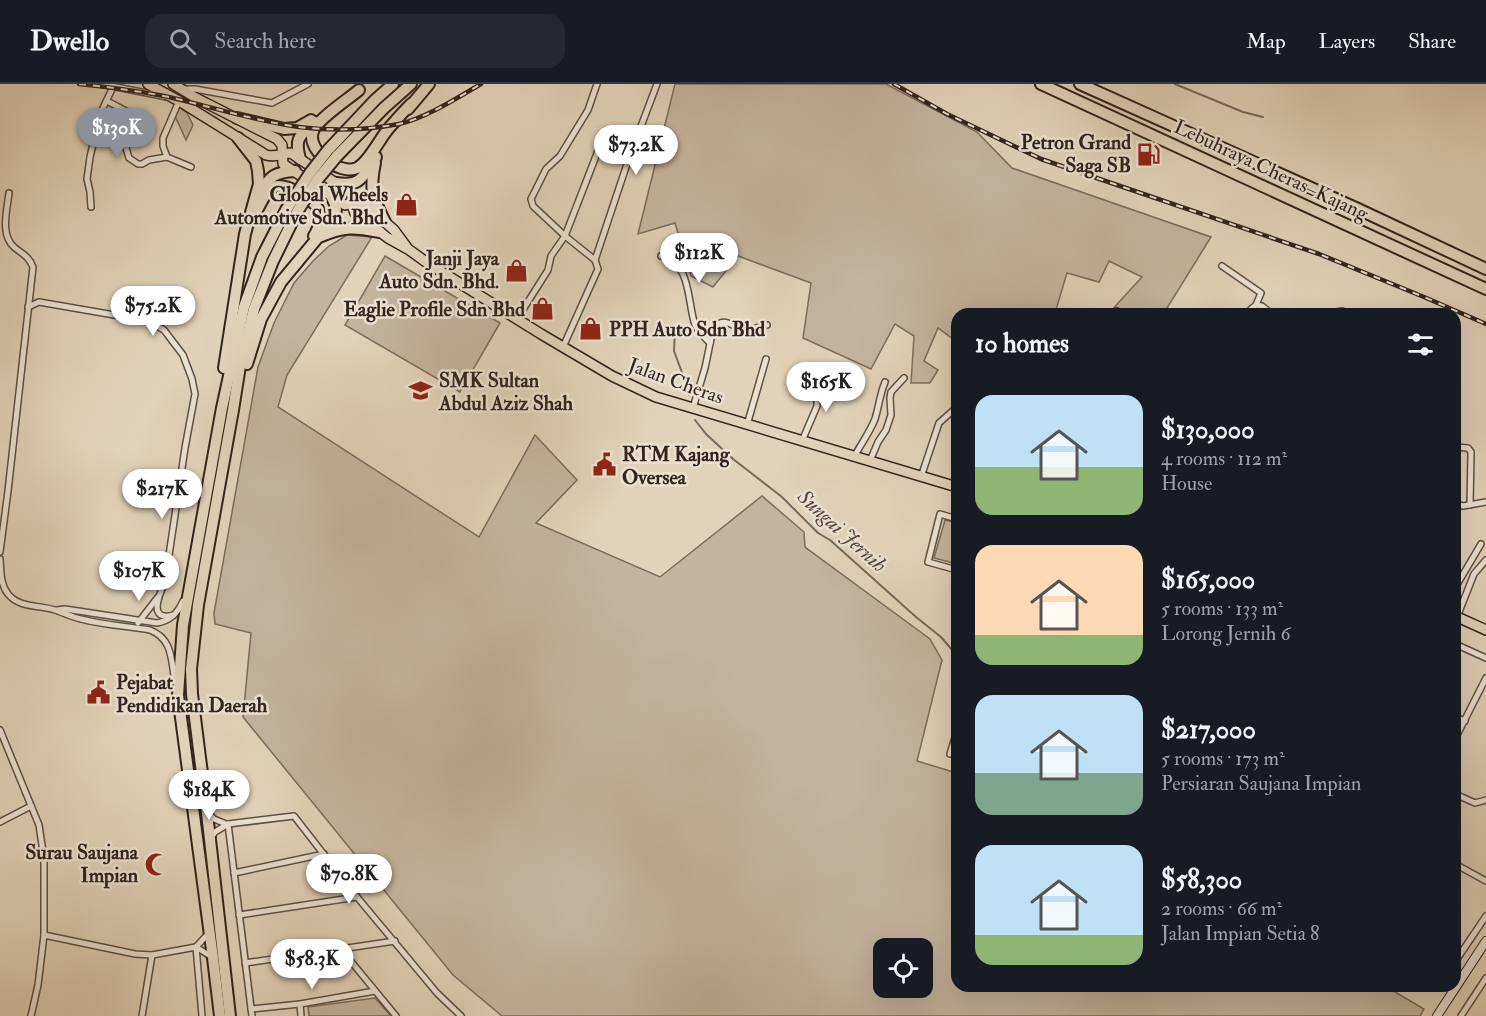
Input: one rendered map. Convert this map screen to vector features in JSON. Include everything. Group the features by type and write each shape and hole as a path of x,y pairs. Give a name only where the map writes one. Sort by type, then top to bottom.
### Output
{"highway":[{"path":"230,1016 194,714 191,669 220,454 228,409 254,309 292,211 318,179 332,153 375,100 393,84"},
{"path":"332,153 411,84"},
{"path":"364,87 324,118 312,135 314,146 319,153 331,163 349,170 358,168 364,163 388,129 429,84"},
{"name":"Lebuhraya Cheras–Kajang","path":"1041,84 1486,289"},
{"name":"Lebuhraya Cheras–Kajang","path":"1080,84 1486,269"},
{"path":"237,118 284,129 297,128 364,87"},
{"path":"336,183 348,185 357,182 411,104"},
{"path":"300,159 296,145 300,136 323,114"},
{"path":"228,409 223,372 245,234 259,184 256,161 238,138"},
{"path":"318,237 334,230 352,227 382,227 372,195 371,182 376,157"},
{"path":"254,204 267,181 276,174 294,171"},
{"path":"245,234 266,193 274,187 289,187 314,203 319,210 321,221 302,256"},
{"path":"228,409 261,319 281,282 334,218 336,205 330,195"},
{"path":"220,454 190,583 183,625 178,695 220,1016"}],"main road":[{"name":"Jalan Cheras","path":"148,84 266,154 274,157 291,153 352,194 353,203"},
{"name":"Jalan Cheras","path":"177,86 277,139 282,145 283,164 345,205 363,203 382,227 394,230 408,249 426,262 612,376 656,397 951,486"},
{"path":"1461,618 1486,630"}],"street":[{"path":"101,84 178,101 163,138 167,157"},
{"path":"195,88 202,84"},
{"path":"177,86 272,103 308,84"},
{"path":"563,347 598,269 595,260 532,206 531,199 546,170 560,156 588,110 597,84"},
{"path":"595,260 629,158 657,84"},
{"path":"91,207 87,178 90,158 100,114 113,87"},
{"path":"107,101 128,112 130,136 126,148 129,158 141,164 148,160 167,157 191,167"},
{"path":"517,319 548,270 551,256 565,236 603,138"},
{"path":"0,552 33,267 26,254 14,247 8,240 5,230 9,193"},
{"path":"661,256 668,258 683,273 695,326 710,344"},
{"path":"1222,266 1261,293 1253,308"},
{"path":"30,292 34,300 39,302 148,321 164,330 183,355 192,379 195,394 184,448 165,582 158,597 138,624"},
{"path":"28,308 39,302"},
{"path":"1256,305 1264,308"},
{"path":"693,408 713,329 720,322 746,330 767,325"},
{"path":"747,425 766,358"},
{"path":"870,462 891,415 891,392 904,378"},
{"path":"802,441 817,406 813,379"},
{"path":"854,457 874,421 885,382"},
{"path":"921,477 939,423 951,412"},
{"path":"1461,447 1468,448 1471,452 1470,505"},
{"path":"1461,506 1486,502"},
{"path":"951,517 940,514 928,562 951,568"},
{"path":"1461,578 1481,544"},
{"path":"0,559 3,585 13,600 84,620 138,624 163,622 174,615 182,604 190,583"},
{"path":"1461,604 1474,574 1486,560"},
{"path":"158,597 158,611 165,616 174,615"},
{"path":"138,624 163,637 178,695"},
{"path":"1461,647 1486,658"},
{"path":"1461,728 1486,678"},
{"path":"1461,719 1465,721"},
{"path":"0,730 40,829 44,859 44,935 38,985 31,1016"},
{"path":"1461,797 1475,803 1486,800"},
{"path":"0,822 31,806"},
{"path":"207,813 214,819 228,824 294,816 357,897 437,993 461,1016"},
{"path":"210,840 215,832 228,824"},
{"path":"228,824 252,1012 375,991"},
{"path":"234,873 324,854"},
{"path":"1461,867 1486,881"},
{"path":"239,915 357,897"},
{"path":"1461,953 1486,916"},
{"path":"44,935 135,954 152,955 196,947 210,932"},
{"path":"245,963 395,941"},
{"path":"1461,979 1486,941"},
{"path":"196,947 213,958"},
{"path":"196,947 202,1016"},
{"path":"345,949 349,959 396,1016"},
{"path":"142,1016 152,955"},
{"path":"1461,1016 1486,978"},
{"path":"1437,1016 1453,992"},
{"path":"300,1004 301,1016"}],"shaded area":[{"path":"675,84 886,84 977,132 1012,168 1211,237 1167,308 1114,308 1142,277 1109,261 1099,282 1067,273 1056,308 951,308 951,338 938,328 924,361 938,370 930,383 911,383 914,336 895,324 871,369 803,338 811,283 738,256 713,287 691,276 675,223 638,234"},
{"path":"179,107 187,113 193,125 186,140 175,116"},
{"path":"347,235 372,237 287,375 278,407 479,537 535,435 577,480 536,523 660,577 762,496 804,532 805,547 930,639 942,660 917,761 951,771 951,992 1395,992 1424,1009 1420,1016 502,1016 453,975 243,717 251,633 215,624 214,613 258,367 274,323 294,283 329,246"},
{"path":"385,256 500,323 460,392 345,325"},
{"path":"945,520 951,522 951,562 934,558"},
{"path":"375,998 391,1016 309,1016 308,1007"}],"waterway":[{"path":"1175,84 1243,112 1263,117"},
{"name":"Sungai Jernih","path":"675,328 674,351 689,395"},
{"name":"Sungai Jernih","path":"695,420 706,434 733,459 782,497 818,533 830,540 941,637 951,649"}],"railway":[{"path":"79,84 169,97 283,124 336,129 374,128 409,121 441,107 481,84"},
{"path":"894,84 947,114 1041,159 1319,254 1449,308"},
{"path":"1461,313 1486,324"}],"place":[{"name":"Petron Grand Saga SB","path":"1149,154"},
{"name":"Global Wheels Automotive Sdn. Bhd.","path":"406,205"},
{"name":"Janji Jaya Auto Sdn. Bhd.","path":"517,270"},
{"name":"Eaglie Profile Sdn Bhd","path":"543,309"},
{"name":"PPH Auto Sdn Bhd","path":"591,329"},
{"name":"SMK Sultan Abdul Aziz Shah","path":"421,391"},
{"name":"RTM Kajang Oversea","path":"604,465"},
{"name":"Pejabat Pendidikan Daerah","path":"98,693"},
{"name":"Surau Saujana Impian","path":"156,864"}]}
